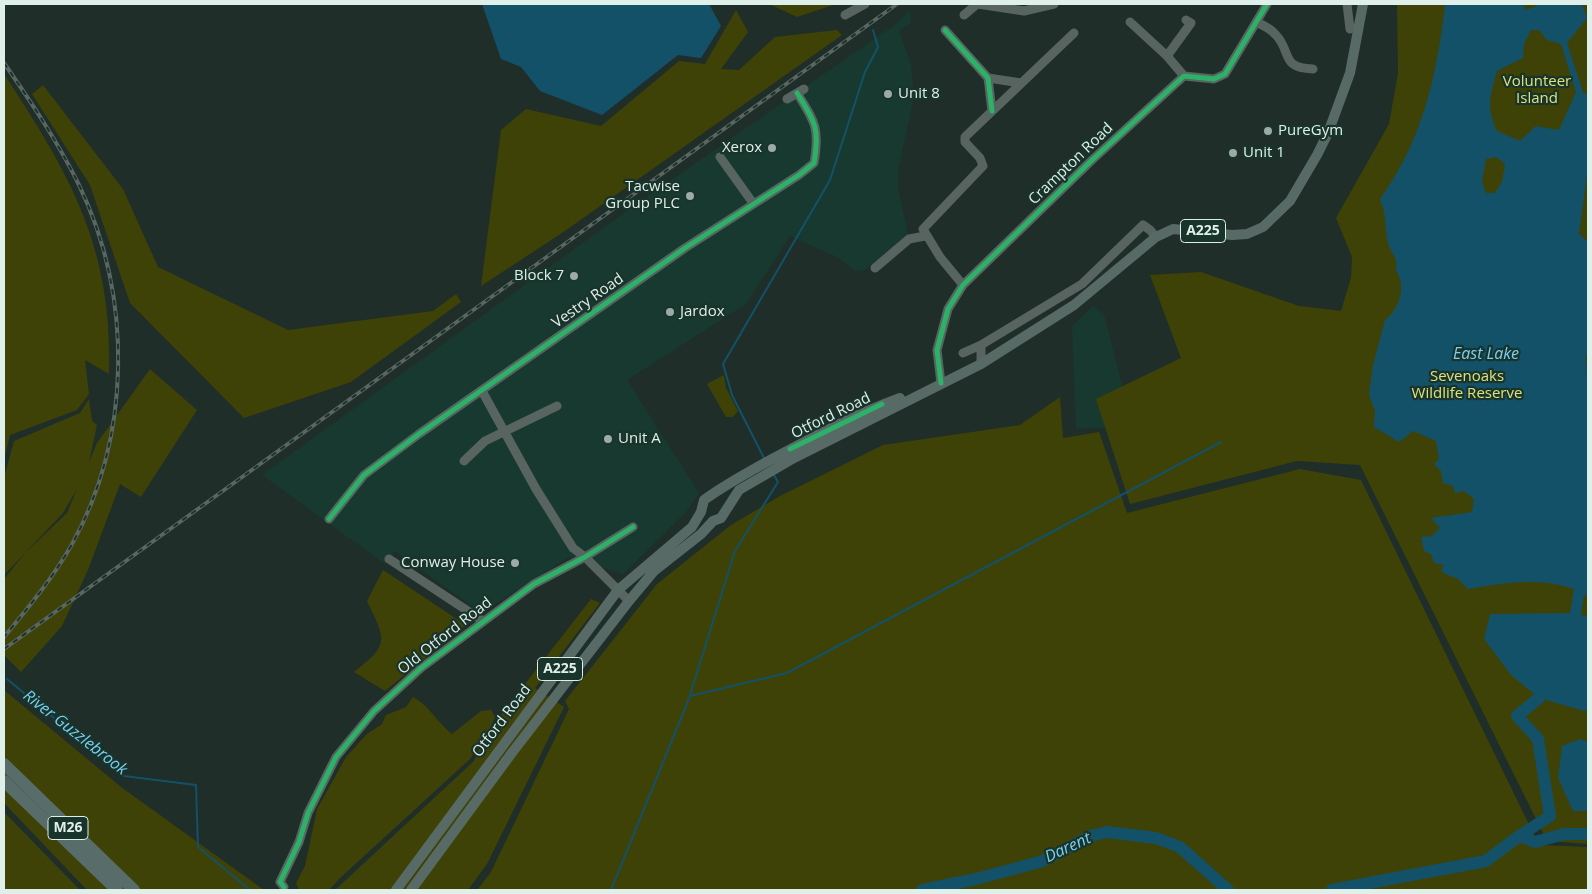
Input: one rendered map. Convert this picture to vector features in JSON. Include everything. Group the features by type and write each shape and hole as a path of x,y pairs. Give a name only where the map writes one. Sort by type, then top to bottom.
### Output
{"highway":[{"name":"M26","path":"4,764 134,890"},
{"name":"M26","path":"4,781 117,890"}],"main road":[{"name":"Otford Road","path":"411,890 511,754 629,601 654,571 701,534 713,521 721,518 738,490 794,458 981,364 1074,305 1156,237 1173,229 1232,235 1247,234 1263,227 1276,216 1290,200 1328,133 1350,73 1363,4"},
{"name":"Otford Road","path":"396,890 618,590 692,527 702,512 702,504 739,477 804,442 872,408 941,383"},
{"path":"711,496 721,499 726,510"},
{"path":"702,512 704,517 713,521"}],"street":[{"path":"845,15 865,4"},
{"path":"964,15 977,4 1024,11 1054,4"},
{"path":"1130,22 1184,76 1214,79 1225,74 1267,4"},
{"path":"1347,4 1350,29"},
{"path":"1166,56 1191,23 1186,20"},
{"path":"1256,22 1278,36 1286,57 1299,72 1313,69"},
{"path":"945,30 988,78 992,111"},
{"path":"963,285 925,236 924,227 983,166 981,160 964,139 1074,33"},
{"name":"Crampton Road","path":"941,383 937,350 948,309 963,285 1092,160 1184,76"},
{"path":"988,78 1021,82"},
{"name":"Vestry Road","path":"329,520 364,475 418,434 482,392 685,248 799,175 814,163 817,144 815,122 800,91 787,99"},
{"path":"720,157 753,203"},
{"path":"962,353 981,345 1082,284 1143,225 1156,237"},
{"path":"875,268 909,239 925,236"},
{"path":"981,345 981,364"},
{"path":"482,392 506,432 536,489 573,548 585,557 629,601"},
{"path":"464,461 485,441 557,406"},
{"name":"Old Otford Road","path":"284,887 280,884 299,842 308,813 336,757 361,725 397,689 483,621 534,584 585,557 633,527"},
{"path":"389,559 483,621"}],"shaded area":[{"path":"909,10 911,16 910,24 899,30 911,65 914,96 898,170 898,189 908,234 865,270 855,271 837,257 790,236 746,304 627,380 699,493 686,512 623,574 569,557 481,613 395,551 385,564 262,475 631,208 896,24"},
{"path":"1093,306 1104,314 1128,409 1113,427 1076,429 1072,326"}],"green space":[{"path":"769,4 836,4 797,17"},
{"name":"Sevenoaks Wildlife Reserve","path":"1397,4 1588,4 1588,844 1547,841 1360,465 1297,461 1130,504 1096,399 1181,358 1150,275 1201,272 1299,306 1341,311 1351,278 1352,257 1336,218 1389,124 1398,73"},
{"path":"736,10 748,32 721,69 739,70 775,37 837,30 842,35 562,233 481,286 501,130 526,109 601,126 679,61 705,64"},
{"path":"4,74 49,146 68,181 83,215 95,251 104,288 108,329 109,374 85,360 89,394 77,410 10,435 4,459"},
{"path":"43,85 123,189 158,267 288,330 433,311 456,294 461,302 351,382 244,418 130,303 90,185 32,94"},
{"path":"150,369 197,410 141,497 120,484 88,570 62,626 21,672 4,655 4,579 25,553 67,513 77,489 63,513 4,575 4,478 14,441 80,413 89,399 92,421 97,425 89,462 97,443"},
{"path":"724,375 726,388 738,411 733,417 726,417 707,384"},
{"path":"1060,397 1063,438 1099,432 1127,513 1300,469 1361,480 1539,845 1588,847 1588,890 477,890 491,872 569,709 565,701 657,584 731,525 780,496 883,445 1020,425"},
{"path":"383,570 466,625 385,691 354,672 374,655 381,641 378,625 367,601"},
{"path":"591,599 600,603 535,688 564,707 487,864 468,890 335,890 474,761 479,749 500,716"},
{"path":"4,690 121,787 264,890 87,890 4,803"},
{"path":"413,697 424,705 452,734 481,711 491,710 495,717 488,734 470,759 329,890 299,890 296,883 305,866 317,809 346,757 367,734 382,724 386,715 406,707"},
{"path":"4,812 80,890 4,890"}],"water":[{"path":"482,4 709,4 721,26 701,58 678,55 602,115 540,91 521,67 501,59"},
{"name":"East Lake","path":"1443,4 1524,4 1525,10 1537,6 1536,4 1582,4 1587,18 1567,43 1583,92 1588,95 1588,167 1579,234 1588,242 1588,349 1586,358 1588,397 1588,596 1584,595 1581,615 1588,616 1588,712 1539,698 1511,675 1484,639 1490,614 1570,613 1574,589 1547,583 1521,582 1468,589 1458,579 1441,572 1444,565 1434,563 1431,554 1424,551 1421,537 1432,536 1440,528 1431,518 1472,512 1474,499 1464,491 1455,493 1453,486 1443,483 1441,471 1434,464 1439,459 1436,441 1413,431 1399,442 1374,427 1375,411 1369,395 1373,365 1385,320 1398,304 1401,290 1401,284 1396,271 1396,261 1389,247 1384,212 1380,199 1407,154 1417,131 1432,83 1445,6","holes":["1531,30 1539,30 1547,40 1561,44 1576,92 1559,130 1536,126 1520,141 1497,131 1491,115 1490,101 1497,71 1523,58 1524,44","1496,157 1505,164 1502,182 1495,193 1486,193 1482,182 1486,159"]},
{"path":"1580,739 1588,742 1588,811 1573,811 1558,778 1562,746"}],"waterway":[{"path":"765,460 732,395 723,364 830,180 865,72 878,47 873,30"},
{"path":"611,890 690,696 787,673 1221,442"},
{"path":"690,695 735,551 778,482 774,475"},
{"name":"River Guzzlebrook","path":"7,679 124,776 196,785 198,847 250,890"},
{"path":"1519,836 1550,816 1538,739 1517,716 1539,698"},
{"name":"Darent","path":"922,890 976,879 1043,861 1090,836 1107,832 1156,838 1180,847 1228,890"},
{"name":"Darent","path":"1332,890 1486,861 1519,836 1535,842 1564,834 1588,834"}],"railway":[{"path":"4,649 897,4"},
{"path":"4,63 62,153 79,185 97,228 109,273 116,320 118,367 115,413 106,459 91,504 64,558 4,637"}],"cycle path":[{"path":"941,383 937,350 948,309 963,285 1092,160 1184,76 1214,79 1225,74 1267,4"},
{"path":"945,30 988,78 992,111"},
{"path":"329,519 364,475 419,434 685,248 799,175 814,163 816,133 812,119 797,93"},
{"path":"790,449 882,404"},
{"path":"284,887 280,882 299,842 308,813 336,757 374,711 421,668 534,584 585,557 633,527"}],"place":[{"name":"Unit 8","path":"888,94"},
{"name":"PureGym","path":"1268,131"},
{"name":"Xerox","path":"772,148"},
{"name":"Unit 1","path":"1233,153"},
{"name":"Tacwise Group PLC","path":"690,196"},
{"name":"Block 7","path":"574,276"},
{"name":"Jardox","path":"670,312"},
{"name":"Unit A","path":"608,439"},
{"name":"Conway House","path":"515,563"}],"park label":[{"name":"Volunteer Island","path":"1537,90"}]}
